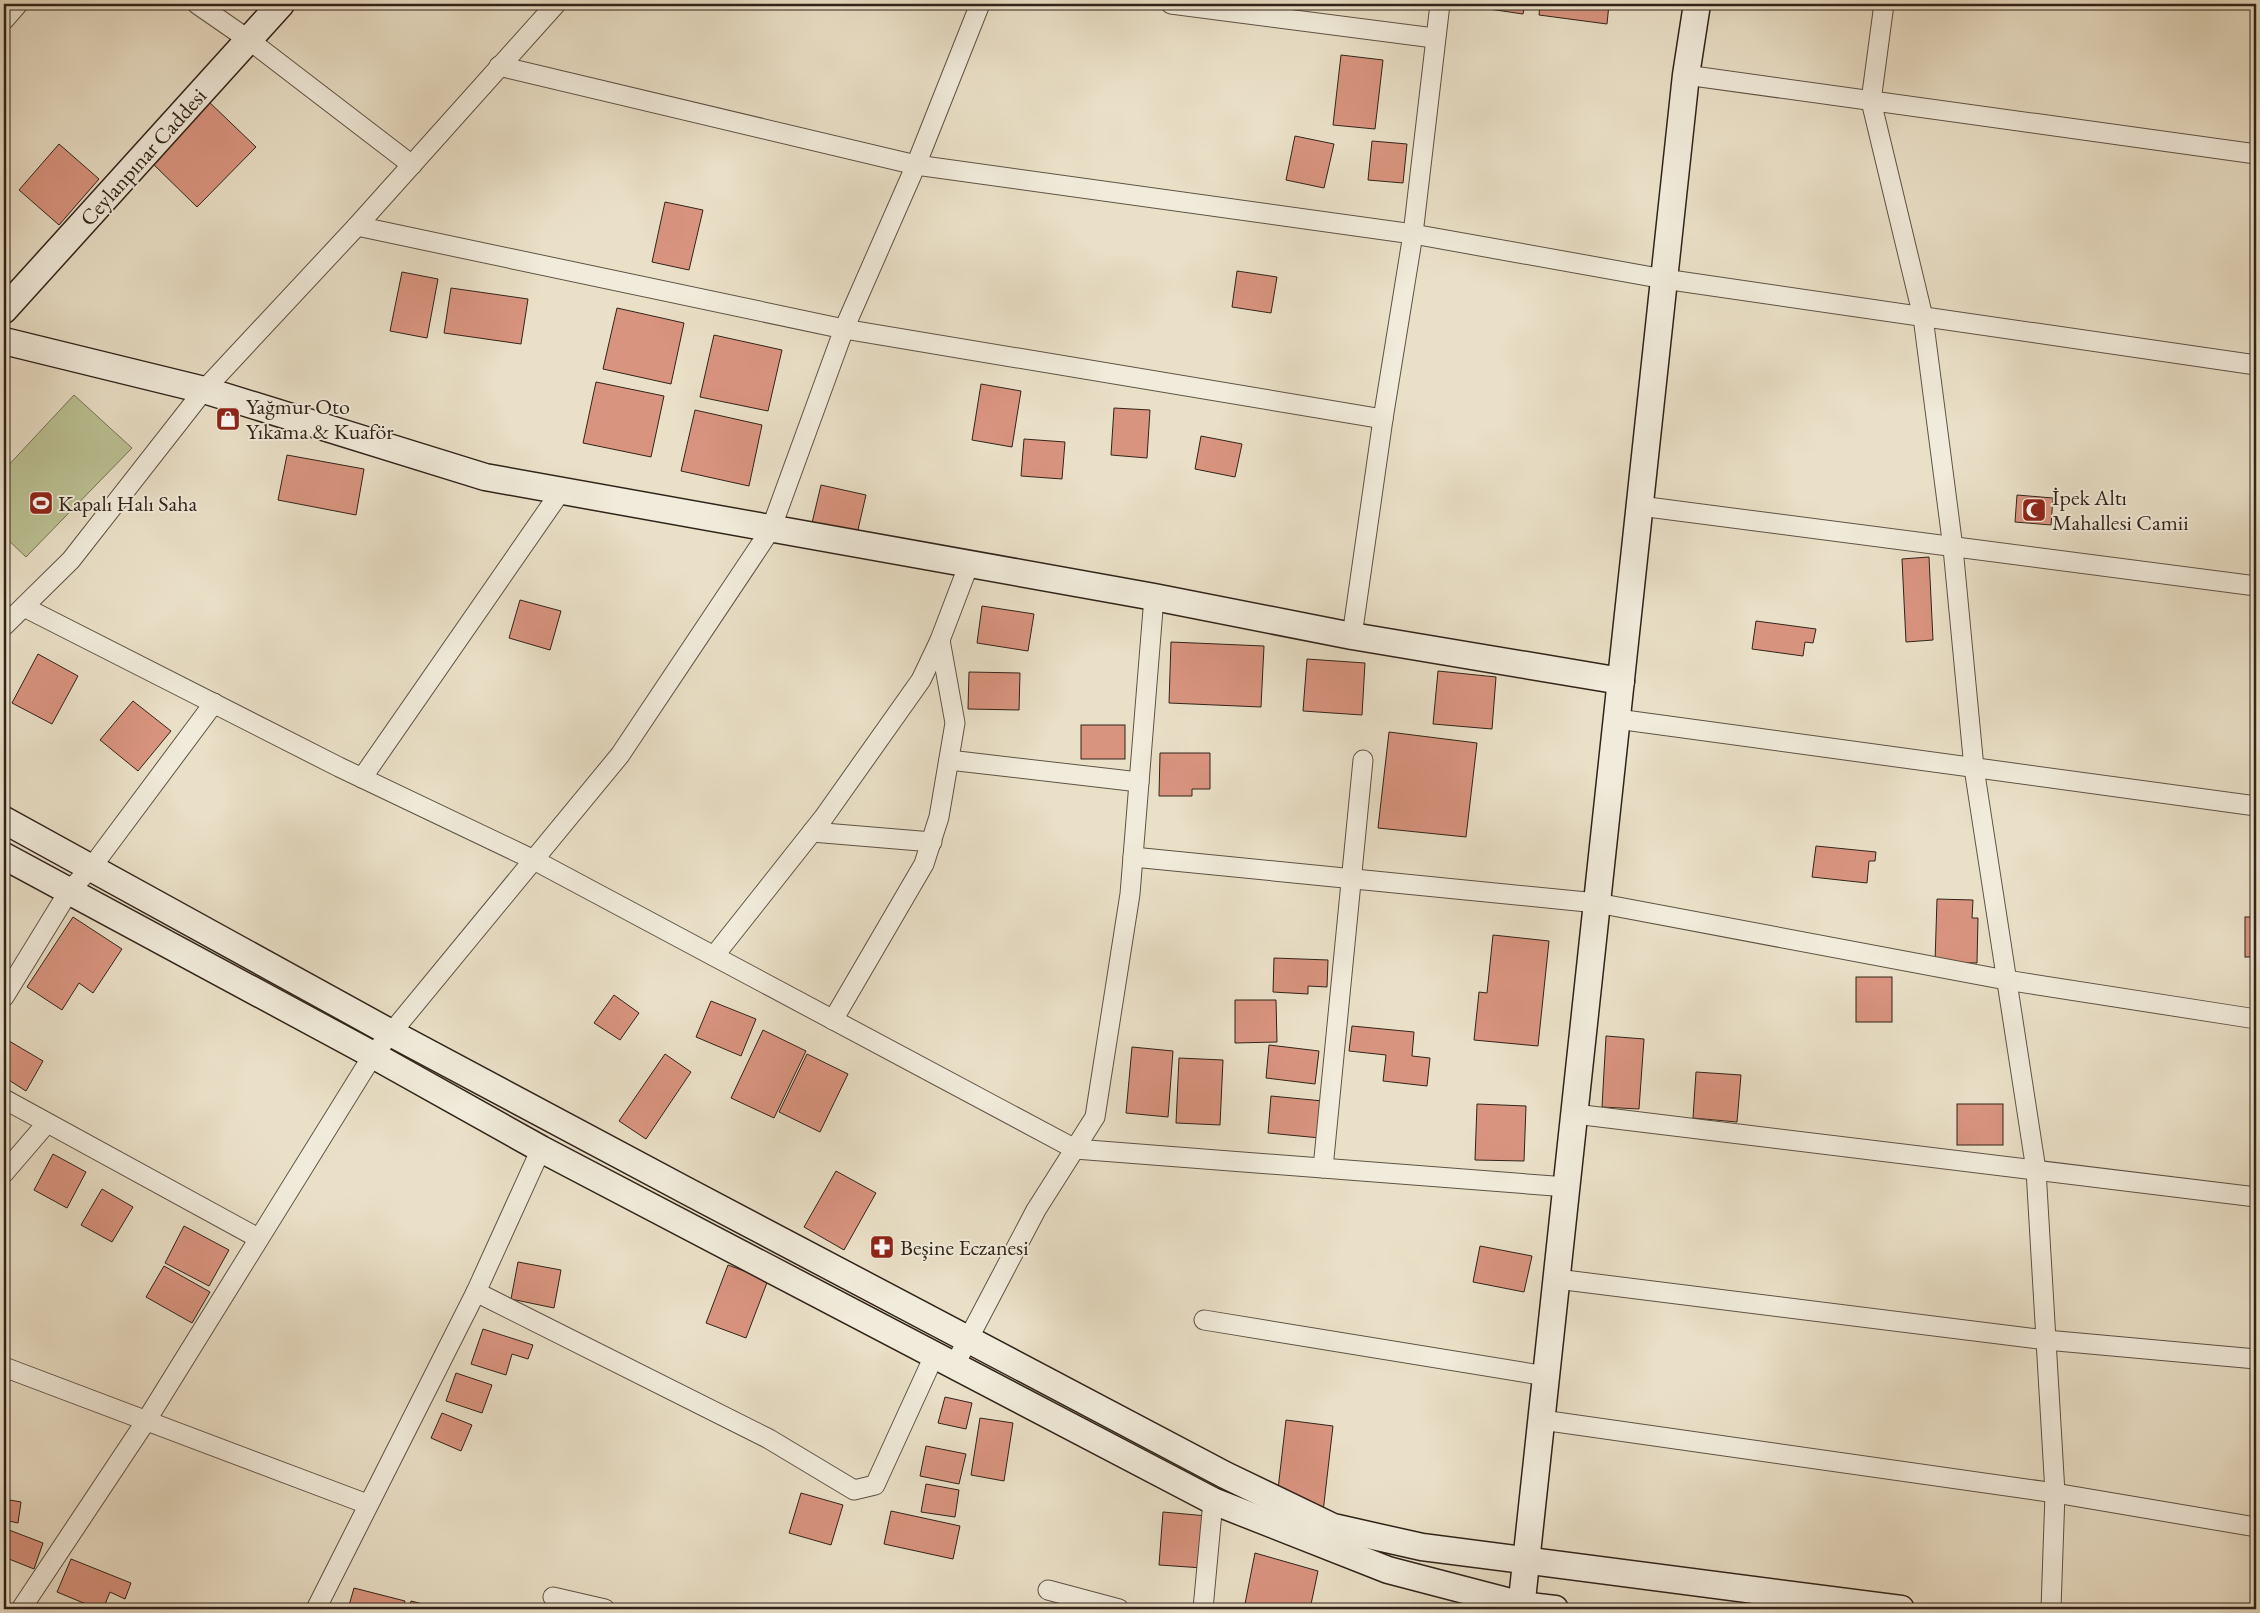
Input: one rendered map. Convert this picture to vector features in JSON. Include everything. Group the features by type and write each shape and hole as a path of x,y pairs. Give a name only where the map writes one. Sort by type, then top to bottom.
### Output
{"street":[{"path":"4,20 18,4"},
{"path":"198,4 249,40 412,165"},
{"name":"Ceylanpınar Caddesi","path":"4,310 281,4"},
{"path":"4,626 71,560 204,390 357,226 556,4"},
{"path":"21,1609 146,1421 373,1055 620,754 771,529 844,329 916,164 980,4"},
{"path":"1171,4 1434,38"},
{"path":"1352,636 1383,419 1413,234 1434,38 1440,4"},
{"path":"1522,1607 1686,75 1697,4"},
{"path":"1884,4 1871,101 1923,317 1952,548 1974,768 2036,1170 2055,1493 2051,1609"},
{"path":"499,66 916,164 1413,234 1664,279 2256,365"},
{"path":"1686,75 2256,154"},
{"path":"357,226 844,329 1383,419"},
{"path":"4,341 204,390 485,477 1154,597 1352,636 1621,681"},
{"path":"362,778 561,491"},
{"path":"1640,506 2256,586"},
{"path":"714,956 812,832 921,680 940,640 969,564"},
{"path":"476,1292 769,1439 854,1490 875,1485 944,1361 968,1340 1036,1210 1095,1117 1130,894 1154,597"},
{"path":"24,607 362,778 534,860 1075,1149 1567,1187"},
{"path":"833,1020 924,864 940,817 955,723 940,640"},
{"path":"4,996 69,891 91,868 214,703"},
{"path":"1617,719 2256,806"},
{"path":"949,760 1139,782"},
{"path":"1323,1168 1363,760"},
{"path":"4,820 391,1033 968,1340 1225,1475 1333,1527 1422,1547 1901,1609"},
{"path":"812,832 932,842"},
{"path":"4,856 373,1055 541,1149 1212,1501 1388,1570 1522,1607 1555,1609"},
{"path":"1133,857 1597,903 2006,980 2256,1019"},
{"path":"4,1099 258,1238"},
{"path":"1575,1114 2256,1197"},
{"path":"4,1173 47,1123"},
{"path":"316,1609 367,1504 476,1292 541,1149"},
{"path":"1557,1279 2046,1340 2256,1359"},
{"path":"1204,1320 1546,1376"},
{"path":"4,1367 367,1504"},
{"path":"1542,1420 2055,1493 2256,1527"},
{"path":"1203,1609 1212,1501"},
{"path":"1048,1590 1118,1609"},
{"path":"553,1597 604,1609"}],"green space":[{"name":"Kapalı Halı Saha","path":"74,395 132,448 26,557 4,536 4,470"}],"building":[{"path":"1455,4 1525,4 1523,14"},
{"path":"1540,4 1609,4 1607,24 1539,15"},
{"path":"1341,55 1383,60 1375,129 1333,125"},
{"path":"206,99 256,147 197,207 148,159"},
{"path":"1295,136 1334,144 1324,188 1286,180"},
{"path":"1372,141 1407,144 1403,183 1368,180"},
{"path":"59,144 99,179 59,225 19,190"},
{"path":"665,202 703,210 689,270 652,262"},
{"path":"1237,271 1277,277 1271,313 1232,307"},
{"path":"402,272 438,279 427,338 390,331"},
{"path":"451,288 528,299 521,344 444,333"},
{"path":"617,308 684,323 671,384 603,369"},
{"path":"714,335 782,350 768,411 700,397"},
{"path":"596,382 664,396 651,457 583,443"},
{"path":"981,384 1021,391 1012,447 972,440"},
{"path":"1114,408 1150,410 1147,458 1111,455"},
{"path":"695,410 762,425 749,486 681,471"},
{"path":"1201,436 1242,444 1235,477 1195,469"},
{"path":"1024,439 1065,442 1062,479 1021,476"},
{"path":"287,455 364,469 356,515 278,500"},
{"path":"821,485 866,495 857,534 812,523"},
{"name":"İpek Altı Mahallesi Camii","path":"2017,495 2053,498 2051,525 2015,522"},
{"path":"1929,557 1933,640 1906,642 1902,559"},
{"path":"520,600 561,611 550,650 509,638"},
{"path":"982,606 1034,614 1028,651 977,643"},
{"path":"1756,621 1816,629 1813,643 1805,642 1803,656 1752,649"},
{"path":"1171,642 1264,646 1261,707 1169,703"},
{"path":"38,654 78,676 52,724 12,703"},
{"path":"1307,659 1365,663 1362,715 1303,711"},
{"path":"1438,671 1496,677 1492,729 1433,724"},
{"path":"969,672 1020,673 1019,710 968,709"},
{"path":"133,701 171,731 138,771 100,740"},
{"path":"1081,725 1125,725 1125,759 1081,759"},
{"path":"1389,732 1477,743 1466,837 1378,828"},
{"path":"1160,753 1210,753 1210,789 1192,789 1192,796 1159,796"},
{"path":"1816,846 1876,852 1875,861 1869,861 1867,883 1812,877"},
{"path":"1937,899 1973,900 1972,918 1978,918 1977,963 1935,962"},
{"path":"73,917 122,949 93,993 79,983 62,1010 27,987"},
{"path":"2245,917 2256,917 2256,957 2245,957"},
{"path":"1493,935 1549,941 1538,1046 1474,1040 1479,992 1487,993"},
{"path":"1274,958 1328,960 1327,987 1308,986 1308,994 1273,992"},
{"path":"1856,977 1892,977 1892,1022 1856,1022"},
{"path":"614,995 639,1013 620,1040 594,1023"},
{"path":"1235,1000 1276,1000 1277,1042 1235,1043"},
{"path":"711,1001 756,1019 741,1056 696,1037"},
{"path":"1352,1026 1414,1032 1412,1056 1430,1058 1427,1086 1383,1081 1386,1055 1349,1051"},
{"path":"763,1030 806,1051 774,1118 731,1098"},
{"path":"1606,1036 1644,1039 1639,1109 1602,1107"},
{"path":"4,1038 43,1061 26,1091 4,1077"},
{"path":"1269,1045 1319,1051 1315,1084 1266,1078"},
{"path":"1132,1047 1173,1051 1168,1117 1126,1113"},
{"path":"665,1054 691,1072 646,1139 619,1121"},
{"path":"807,1054 848,1074 820,1132 779,1112"},
{"path":"1179,1058 1223,1060 1220,1125 1176,1123"},
{"path":"1696,1072 1741,1075 1737,1122 1693,1118"},
{"path":"1271,1096 1323,1101 1320,1138 1268,1133"},
{"path":"1477,1104 1526,1106 1524,1161 1475,1160"},
{"path":"1957,1104 2003,1104 2003,1145 1957,1145"},
{"path":"53,1154 86,1172 67,1208 34,1190"},
{"path":"836,1171 876,1193 844,1250 804,1227"},
{"path":"102,1189 133,1207 112,1242 81,1225"},
{"path":"184,1226 229,1250 209,1286 165,1263"},
{"path":"1480,1246 1532,1256 1524,1292 1473,1282"},
{"path":"518,1262 561,1270 554,1308 511,1299"},
{"path":"728,1265 768,1280 746,1338 706,1323"},
{"path":"164,1266 210,1292 192,1323 146,1297"},
{"path":"483,1329 533,1345 528,1359 512,1354 506,1375 471,1364"},
{"path":"456,1373 492,1385 482,1413 446,1401"},
{"path":"945,1397 972,1403 966,1429 938,1423"},
{"path":"442,1413 472,1425 461,1451 431,1438"},
{"path":"980,1418 1013,1423 1004,1481 971,1475"},
{"path":"1286,1420 1333,1426 1323,1512 1277,1498"},
{"path":"926,1446 966,1454 959,1484 920,1476"},
{"path":"926,1484 959,1490 955,1517 921,1512"},
{"path":"801,1493 843,1505 831,1545 789,1533"},
{"path":"4,1499 21,1502 18,1523 4,1520"},
{"path":"891,1511 960,1526 953,1559 884,1544"},
{"path":"1163,1512 1207,1516 1203,1568 1159,1565"},
{"path":"9,1530 43,1543 34,1569 4,1557 4,1544"},
{"path":"1255,1553 1318,1571 1310,1609 1244,1609"},
{"path":"71,1559 131,1583 125,1599 110,1592 103,1609 98,1609 57,1592"},
{"path":"354,1588 405,1601 403,1609 348,1609"},
{"path":"411,1601 442,1609 409,1609"}],"place":[{"name":"Yağmur Oto Yıkama & Kuaför","path":"228,419"},
{"name":"Kapalı Halı Saha","path":"41,503"},
{"name":"İpek Altı Mahallesi Camii","path":"2034,510"},
{"name":"Beşine Eczanesi","path":"882,1247"}]}
